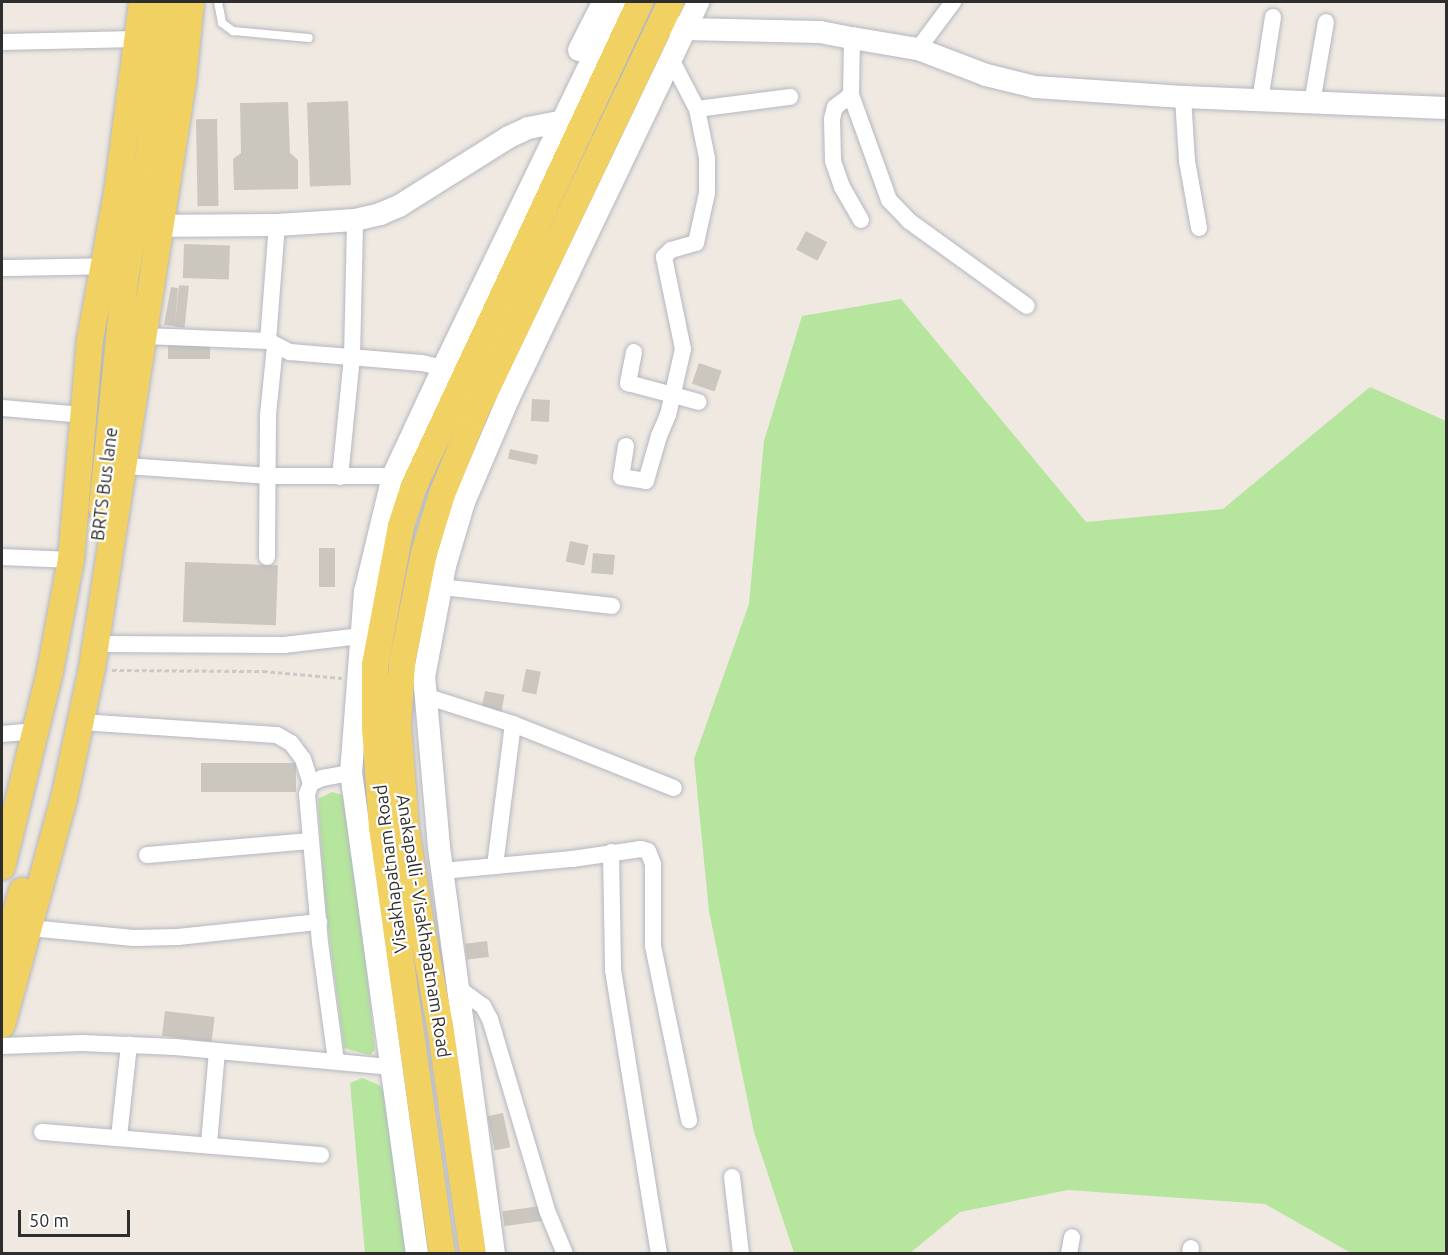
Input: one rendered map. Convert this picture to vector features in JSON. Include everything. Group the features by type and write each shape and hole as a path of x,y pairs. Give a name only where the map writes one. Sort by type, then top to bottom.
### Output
{"main road":[{"path":"2,867 50,671 71,560 90,340 111,226 142,2"},
{"name":"BRTS Bus lane","path":"2,960 52,782 72,690 104,499 128,266 148,226 148,158 167,2"},
{"path":"2,1025 64,799 94,656 145,336 148,226 183,81 191,2"},
{"name":"Visakhapatnam Road","path":"442,1254 382,827 375,727 375,665 401,526 403,481 628,6"},
{"name":"Anakapalli - Visakhapatnam Road","path":"473,1254 440,1026 406,829 398,724 402,663 412,605 453,498 475,413 673,18"}],"street":[{"path":"673,18 698,2"},
{"path":"918,49 952,2"},
{"path":"417,1254 351,773 365,592 443,368 551,124 628,6 673,18 820,32 918,49 986,75 1035,87 1183,98 1446,108"},
{"path":"1260,101 1273,17"},
{"path":"494,1254 442,871 424,677 441,586 453,498 514,386 672,61 673,18"},
{"path":"1312,103 1326,22"},
{"path":"852,38 851,95 881,184 897,211 1027,306"},
{"path":"2,42 137,39"},
{"path":"626,446 621,477 646,481 673,395 684,342 664,257 671,250 696,243 708,185 707,158 697,109 672,61"},
{"path":"851,95 835,107 831,119 832,153 842,187 861,220"},
{"path":"697,109 789,97"},
{"path":"1183,98 1188,161 1199,228"},
{"path":"111,226 277,225 355,220 399,206 510,137 551,124"},
{"path":"340,477 352,357 355,220"},
{"path":"267,557 266,476 277,225"},
{"path":"2,268 128,266"},
{"path":"145,336 271,344 290,352 422,363 443,368"},
{"path":"634,352 628,383 699,402"},
{"path":"2,408 83,415"},
{"path":"126,466 266,476 403,481"},
{"path":"2,557 71,560"},
{"path":"441,586 612,606"},
{"path":"94,656 284,645 361,636"},
{"path":"425,696 513,724 674,788"},
{"path":"81,722 278,735 291,743 303,759 311,783 307,794 310,841 336,1061"},
{"path":"495,866 513,724"},
{"path":"2,734 36,731"},
{"path":"311,783 322,778 351,773"},
{"path":"147,855 310,841"},
{"path":"442,871 641,849 648,851 651,856 653,946 689,1120"},
{"path":"611,852 613,970 659,1254"},
{"path":"30,928 134,938 178,937 319,922"},
{"path":"458,988 483,1006 490,1019 548,1213 565,1254"},
{"path":"2,1046 82,1043 129,1045 392,1067"},
{"path":"119,1137 129,1045"},
{"path":"209,1144 217,1051"},
{"path":"42,1132 209,1144 282,1154 321,1155"},
{"path":"732,1177 741,1254"}],"lane":[{"path":"218,2 222,23 233,31 309,38"}],"path":[{"path":"94,656 178,672 263,671 346,679"}],"green space":[{"path":"901,299 1086,522 1223,509 1370,387 1446,421 1446,1253 1351,1253 1265,1204 1068,1190 960,1212 910,1253 794,1253 754,1132 709,911 694,759 749,604 764,441 802,316"},
{"path":"332,792 349,797 375,1050 370,1055 344,1048 325,903 318,799"},
{"path":"362,1078 379,1085 386,1093 408,1253 365,1253 350,1083"}],"building":[{"path":"348,101 351,185 310,186 307,102"},
{"path":"288,102 290,153 298,160 298,189 234,190 233,159 241,153 240,103"},
{"path":"196,119 217,119 219,206 198,206"},
{"path":"806,231 827,242 817,261 796,250"},
{"path":"184,244 230,246 229,280 183,278"},
{"path":"179,285 189,286 185,328 175,327"},
{"path":"171,287 178,288 175,326 164,325"},
{"path":"168,341 210,341 210,359 168,359"},
{"path":"98,363 106,365 94,411 87,409"},
{"path":"699,363 722,371 715,392 692,384"},
{"path":"532,399 550,400 549,422 531,421"},
{"path":"510,449 538,455 536,465 508,459"},
{"path":"570,541 589,545 584,565 566,562"},
{"path":"319,548 335,548 335,587 319,587"},
{"path":"593,553 615,555 613,575 591,573"},
{"path":"185,562 278,565 276,625 183,622"},
{"path":"526,669 541,672 536,694 522,692"},
{"path":"485,691 505,695 501,712 482,709"},
{"path":"201,763 296,763 296,792 201,792"},
{"path":"487,941 489,957 467,960 465,944"},
{"path":"165,1011 215,1017 212,1042 162,1036"},
{"path":"503,1113 510,1147 495,1151 487,1116"},
{"path":"540,1206 542,1221 504,1226 502,1211"}]}
